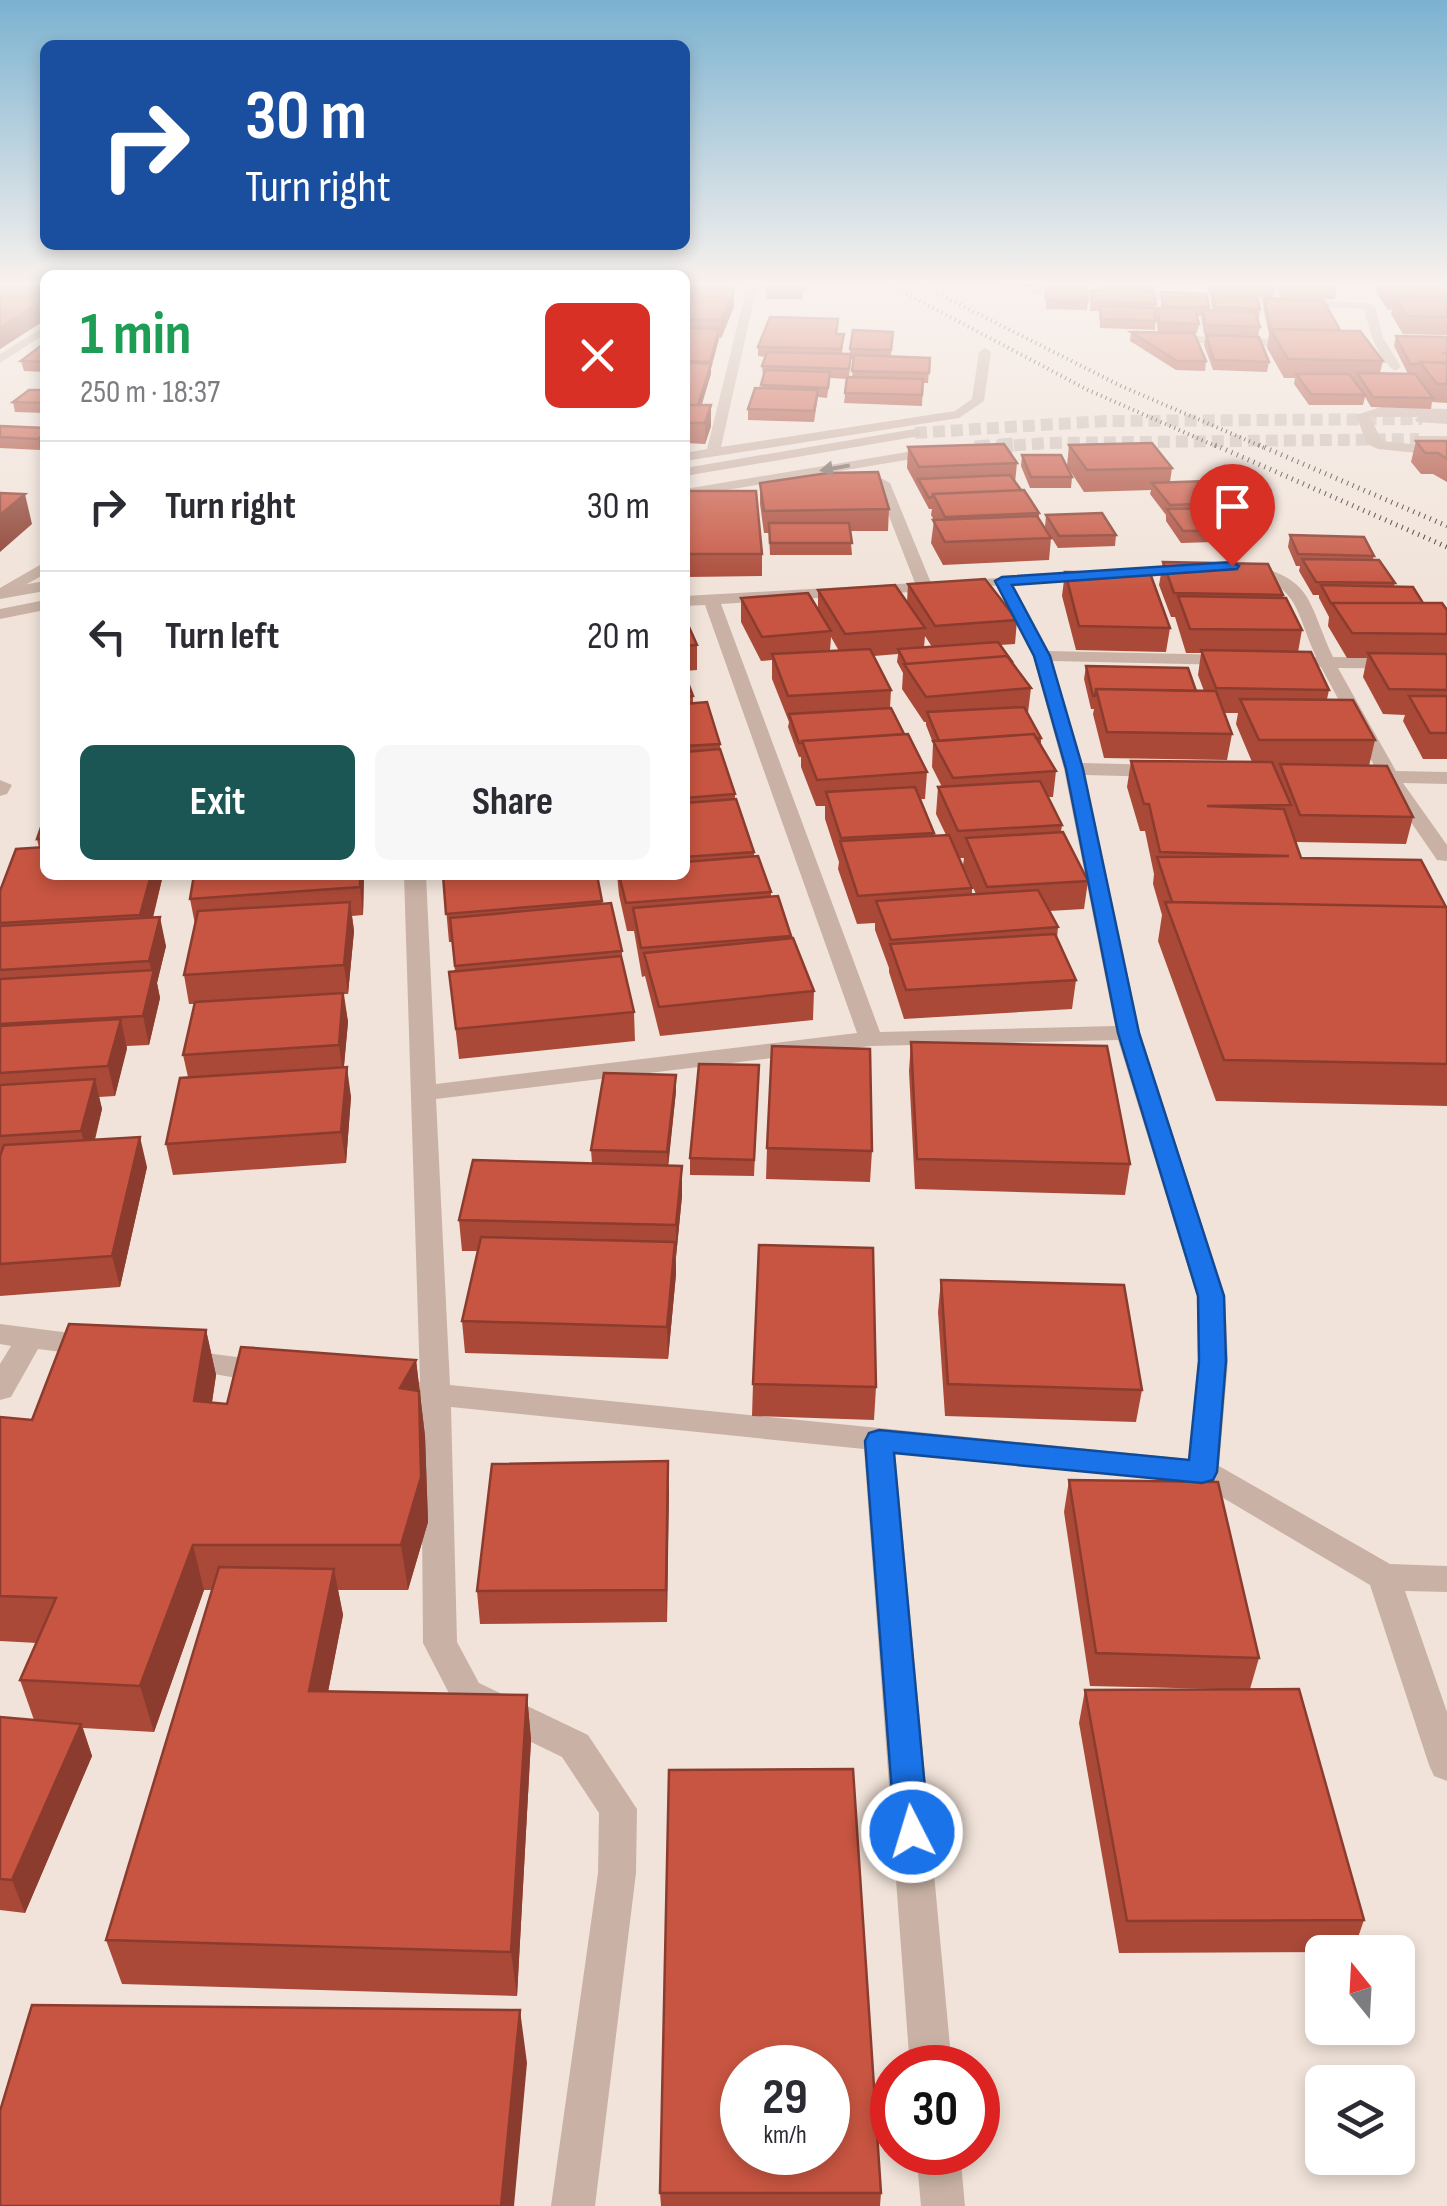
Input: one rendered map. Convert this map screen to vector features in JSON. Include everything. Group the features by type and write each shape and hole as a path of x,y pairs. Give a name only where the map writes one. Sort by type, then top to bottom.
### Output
{"street":[{"path":"713,452 730,385"},
{"path":"690,456 959,414 978,401 980,385"},
{"path":"1447,417 1407,412 1364,414 1372,441 1408,450 1447,452"},
{"path":"1422,419 1447,417"},
{"path":"690,471 915,432"},
{"path":"1420,439 1447,440"},
{"path":"690,492 931,452"},
{"path":"824,491 883,483 925,588"},
{"path":"690,600 1257,568 1293,586 1327,663 1390,778 1444,856"},
{"path":"1,594 40,574"},
{"path":"1002,581 1042,656 1074,769 1128,1033 1211,1296 1212,1361 1202,1472"},
{"path":"711,599 871,1040"},
{"path":"0,614 40,606"},
{"path":"1042,656 1251,661"},
{"path":"1289,662 1447,664"},
{"path":"1074,769 1192,772"},
{"path":"1350,776 1447,778"},
{"path":"414,880 436,1397 440,1643 467,1694 576,1746 618,1809 617,1873 573,2206"},
{"path":"423,1093 871,1040 1128,1033"},
{"path":"0,1334 301,1377"},
{"path":"0,1389 31,1337"},
{"path":"359,1386 436,1397 1202,1472 1250,1496 1384,1577 1447,1579"},
{"path":"879,1441 929,2045"},
{"path":"1384,1577 1447,1765"},
{"path":"940,2175 943,2206"}],"building":[{"path":"690,385 704,385 698,405 690,405"},
{"path":"761,385 828,385 828,388"},
{"path":"846,385 923,385 922,395 845,393"},
{"path":"1304,385 1357,385 1365,395 1311,394"},
{"path":"1365,385 1423,385 1433,398 1373,397"},
{"path":"755,388 818,390 814,411 748,409"},
{"path":"29,390 40,390 40,403 13,402"},
{"path":"690,405 711,405 705,423 690,423"},
{"path":"0,426 40,428 38,439 0,437"},
{"path":"1416,441 1447,441 1447,459 1438,453 1425,453"},
{"path":"1152,443 1172,468 1087,470 1069,445"},
{"path":"1004,444 1017,463 919,467 908,447"},
{"path":"1022,455 1061,455 1072,477 1031,477"},
{"path":"878,472 889,509 764,511 760,483 828,473"},
{"path":"1010,475 1021,490 933,494 929,498 918,479"},
{"path":"1207,481 1227,503 1170,505 1152,483"},
{"path":"1024,490 1039,513 945,517 933,494"},
{"path":"690,491 756,491 762,554 690,554"},
{"path":"0,493 25,494 0,515"},
{"path":"1230,508 1248,530 1183,531 1167,509"},
{"path":"1102,513 1116,535 1059,536 1046,515"},
{"path":"1037,516 1051,538 945,542 933,520"},
{"path":"769,523 849,523 852,543 770,543"},
{"path":"1290,535 1364,537 1374,556 1298,554"},
{"path":"1302,559 1379,560 1395,583 1316,582"},
{"path":"1163,562 1268,564 1283,595 1174,593"},
{"path":"1065,572 1150,573 1170,628 1079,626"},
{"path":"985,579 1017,620 935,626 908,584"},
{"path":"895,585 925,628 845,634 818,590"},
{"path":"1321,585 1413,587 1423,603 1332,605"},
{"path":"808,593 831,631 762,637 741,598"},
{"path":"1178,596 1286,598 1302,630 1190,629"},
{"path":"1332,603 1442,603 1447,610 1447,634 1352,633"},
{"path":"998,642 1013,663 1007,656 906,664 898,649"},
{"path":"870,649 891,690 788,696 772,654"},
{"path":"1201,650 1311,652 1329,690 1216,688"},
{"path":"1368,653 1447,654 1447,690 1389,689"},
{"path":"1007,656 1031,688 926,697 904,664"},
{"path":"1086,666 1188,668 1196,691 1096,689 1093,696"},
{"path":"1096,689 1216,691 1232,734 1107,732"},
{"path":"1409,696 1447,696 1447,733 1430,733"},
{"path":"1240,699 1353,700 1375,740 1259,740"},
{"path":"707,702 720,744 690,746 690,704"},
{"path":"1024,707 1041,738 1034,734 939,741 927,712"},
{"path":"891,708 904,734 803,743 799,743 789,714"},
{"path":"908,734 927,772 817,780 802,741"},
{"path":"1034,734 1056,771 953,778 933,741"},
{"path":"720,749 735,794 690,798 690,752"},
{"path":"1131,761 1272,762 1291,805 1207,806 1284,809 1301,858 1421,860 1446,907 1172,902 1157,857 1289,856 1160,852 1149,804 1144,804"},
{"path":"1280,764 1387,766 1413,817 1300,815"},
{"path":"1040,781 1062,825 958,831 938,787"},
{"path":"915,787 934,833 841,838 826,792"},
{"path":"736,799 754,852 690,857 690,803"},
{"path":"1063,832 1088,881 987,887 966,838"},
{"path":"949,835 972,888 858,896 840,841"},
{"path":"40,847 40,880 150,880 140,915 0,923 0,891 16,849"},
{"path":"758,856 771,892 626,903 620,880 690,880 690,862"},
{"path":"193,880 360,880 360,887 190,899"},
{"path":"443,880 598,880 602,901 446,914"},
{"path":"1038,890 1058,927 891,940 876,901"},
{"path":"778,896 791,936 641,948 633,908"},
{"path":"350,902 344,965 184,975 198,911"},
{"path":"1165,902 1447,907 1447,1064 1224,1060"},
{"path":"611,903 622,951 455,966 450,918"},
{"path":"160,917 149,961 0,970 0,926"},
{"path":"1055,934 1076,980 906,990 890,944"},
{"path":"793,938 814,991 659,1007 644,953"},
{"path":"621,956 634,1012 456,1029 449,972"},
{"path":"154,970 143,1016 0,1024 0,979"},
{"path":"343,993 339,1045 183,1055 195,1002"},
{"path":"121,1019 108,1066 0,1073 0,1026"},
{"path":"911,1042 1107,1046 1130,1164 917,1159"},
{"path":"772,1046 870,1049 872,1151 767,1148"},
{"path":"699,1064 759,1065 754,1160 690,1158"},
{"path":"347,1067 341,1132 166,1144 180,1078"},
{"path":"604,1073 676,1075 667,1152 591,1150"},
{"path":"95,1079 81,1131 0,1136 0,1085"},
{"path":"140,1137 112,1256 0,1264 0,1156 4,1145"},
{"path":"473,1160 682,1166 676,1225 459,1220"},
{"path":"481,1237 675,1242 667,1327 462,1321"},
{"path":"759,1245 873,1248 876,1387 753,1384"},
{"path":"941,1280 1124,1285 1142,1390 948,1384"},
{"path":"69,1324 206,1330 194,1401 227,1404 241,1347 416,1360 400,1388 419,1391 421,1477 401,1545 193,1545 140,1686 20,1680 56,1598 0,1596 0,1417 32,1420"},
{"path":"668,1461 666,1590 477,1591 492,1464"},
{"path":"1069,1480 1218,1482 1259,1658 1096,1653"},
{"path":"219,1567 334,1569 309,1691 527,1695 511,1952 106,1940"},
{"path":"1299,1689 1364,1920 1127,1921 1085,1690"},
{"path":"0,1717 81,1724 12,1880 0,1879"},
{"path":"853,1769 871,2045 870,2175 880,2175 881,2193 660,2193 669,1770"},
{"path":"32,2005 520,2010 501,2206 0,2206 0,2111"}],"tunnel":[{"path":"915,433 1105,421 1422,419"},
{"path":"978,448 1048,443 1419,439"},
{"path":"975,448 1014,445"}],"railway":[{"path":"1078,385 1220,448"},
{"path":"1119,385 1265,448"},
{"path":"1215,445 1447,547"},
{"path":"1259,445 1447,526"}],"route":[{"path":"912,1832 879,1441 1202,1472 1212,1361 1211,1296 1128,1033 1074,769 1042,656 1002,581 1232,566"}]}
